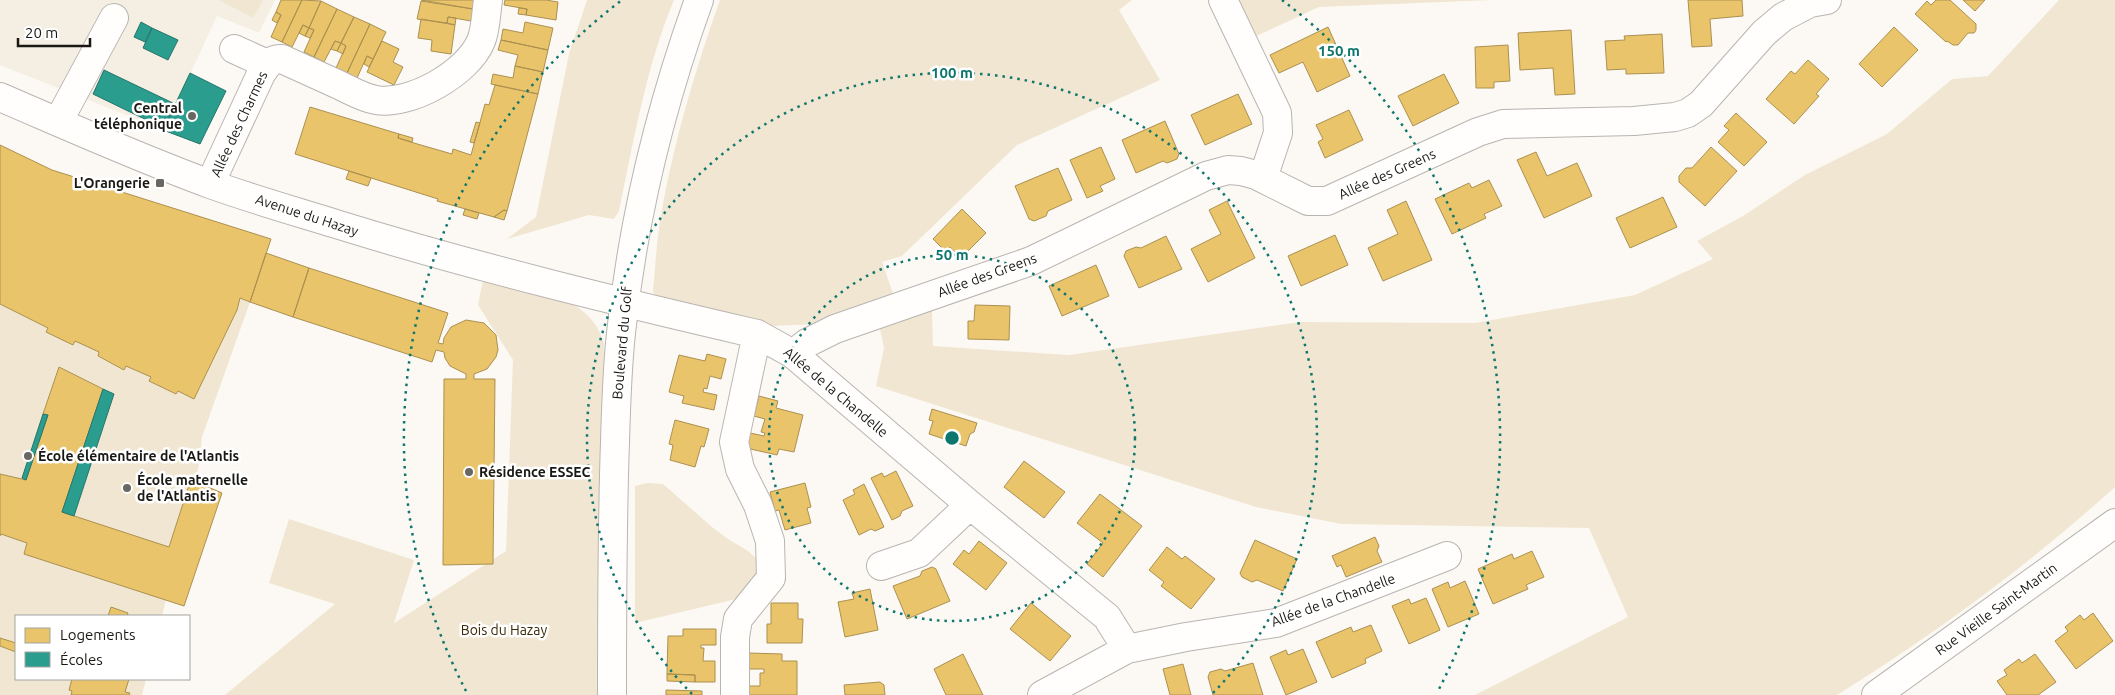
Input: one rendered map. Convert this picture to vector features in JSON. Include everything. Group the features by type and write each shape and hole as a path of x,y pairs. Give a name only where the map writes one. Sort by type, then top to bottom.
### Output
{"street":[{"name":"Allée des Charmes","path":"210,184 267,64 275,59 282,59 358,94 377,100 409,97 449,77 474,53 482,40 488,0"},
{"name":"Boulevard du Golf","path":"612,695 614,472 617,378 624,304 638,218 657,133 680,53 698,0"},
{"path":"1223,0 1277,113 1278,133 1263,178"},
{"name":"Allée des Greens","path":"793,354 807,343 835,329 1030,261 1206,176 1228,170 1241,171 1263,178 1308,201 1327,201 1478,132 1504,124 1634,121 1675,117 1688,113 1701,104 1764,34 1782,18 1810,4 1828,0"},
{"path":"58,122 114,18"},
{"name":"Allée des Charmes","path":"234,49 267,64"},
{"name":"Avenue du Hazay","path":"0,97 210,184 391,241 624,304"},
{"name":"Allée de la Chandelle","path":"624,304 757,334 793,354 970,505 1107,617 1127,649"},
{"path":"735,695 735,637 738,619 771,578 770,541 758,505 740,469 734,442 757,334"},
{"path":"881,566 919,553 970,505"},
{"name":"Rue Vieille Saint-Martin","path":"1876,695 2115,523"},
{"name":"Allée de la Chandelle","path":"1042,695 1127,649 1186,637 1276,623 1447,556"}],"shaded area":[{"path":"0,0 275,0 259,33 217,16 164,130 0,65"}],"green space":[{"path":"219,0 263,0 253,18"},
{"path":"587,0 674,0 648,77 619,211 614,219 589,215 507,239 536,217 569,54"},
{"path":"720,0 1132,0 1119,10 1160,80 1017,145 902,256 882,262 895,299 818,324 771,326 657,297 653,292 659,228 670,170 692,84"},
{"path":"1208,0 1492,0 1319,7 1233,47 1214,6"},
{"path":"2059,0 2115,0 2115,487 2016,571 1910,648 1837,695 1475,695 1628,617 1589,528 1341,524 1256,507 876,386 884,348 880,329 932,311 933,346 1069,355 1300,322 1475,323 1635,295 1713,259 1697,241 1743,216 1805,175 1887,134 1952,79 1988,76"},
{"name":"Bois du Hazay","path":"483,280 574,305 593,321 604,343 599,695 225,695 335,604 269,583 289,519 414,560 394,623 506,551 513,360 478,305"},
{"path":"240,298 250,302 202,437 199,465 162,615 15,615 15,680 146,680 142,695 0,695 0,304 48,328 46,332 75,341 99,352 98,357 124,370 126,366 151,377 149,381 175,394"},
{"path":"647,483 663,484 712,527 748,551 759,561 755,589 732,600 635,623 635,486"}],"building: Logements":[{"path":"281,0 302,0 282,42 271,37 281,15 276,12"},
{"path":"302,0 321,1 309,28 303,25 292,47 282,42"},
{"path":"421,0 475,0 473,9"},
{"path":"505,0 546,0 558,2 556,20 526,15 527,9 504,5"},
{"path":"1688,0 1742,0 1743,16 1710,19 1712,46 1692,47"},
{"path":"1936,0 1950,0 1976,24 1974,33 1968,33 1958,45 1953,45 1946,42 1915,14 1927,1 1931,5"},
{"path":"1963,0 1985,0 1975,11"},
{"path":"321,1 337,9 314,57 304,52 314,30 309,28"},
{"path":"421,1 473,9 471,21 448,17 447,23 417,19"},
{"path":"519,8 527,9 526,15 518,14"},
{"path":"337,9 354,17 341,43 335,41 324,62 314,57"},
{"path":"276,12 281,15 277,23 272,20"},
{"path":"354,17 370,24 347,73 336,68 346,46 341,43"},
{"path":"448,17 456,18 455,25 447,23"},
{"path":"421,19 455,25 451,54 431,51 432,40 418,38"},
{"path":"525,22 553,28 548,50 501,40 503,29 523,33"},
{"path":"370,24 386,32 373,59 367,56 357,78 347,73"},
{"path":"303,25 309,28 305,36 299,33"},
{"path":"1328,27 1350,76 1317,92 1303,62 1279,73 1270,55"},
{"path":"1894,27 1918,50 1882,87 1859,64"},
{"path":"309,28 314,30 310,38 305,36"},
{"path":"1571,30 1575,94 1555,95 1553,68 1520,70 1518,33"},
{"path":"1662,34 1664,73 1626,74 1626,69 1607,70 1605,41 1625,40 1624,36"},
{"path":"501,40 548,50 543,72 515,66 518,55 498,50"},
{"path":"335,41 341,43 337,51 331,49"},
{"path":"382,41 399,49 393,62 403,67 394,85 367,72"},
{"path":"341,43 346,46 343,54 337,51"},
{"path":"1508,45 1510,81 1494,82 1494,88 1476,88 1475,47"},
{"path":"367,56 373,59 369,67 364,64"},
{"path":"1808,60 1829,79 1816,94 1819,96 1794,124 1766,99 1791,71 1795,74"},
{"path":"515,66 543,72 538,94 491,84 493,74 513,78"},
{"path":"1444,74 1459,103 1413,126 1398,96"},
{"path":"495,85 538,94 507,211 504,210 494,217 437,201 438,199 295,154 310,107 399,134 398,138 414,143 452,154 453,149 471,155 485,104 489,105"},
{"path":"1238,94 1252,124 1205,145 1191,115"},
{"path":"1349,110 1363,140 1325,158 1318,142 1323,139 1316,125"},
{"path":"1736,113 1767,142 1744,166 1718,142 1729,130 1724,126"},
{"path":"1165,121 1179,154 1177,159 1167,163 1163,161 1136,173 1122,140"},
{"path":"476,122 480,123 474,143 470,142"},
{"path":"399,134 413,138 412,142 398,138"},
{"path":"0,145 52,170 271,239 250,302 240,298 237,310 194,399 178,391 176,394 149,381 151,377 126,366 124,370 98,356 99,352 75,341 73,345 46,332 48,328 0,304"},
{"path":"1101,147 1115,179 1100,186 1103,191 1087,198 1070,160"},
{"path":"1711,147 1737,171 1705,206 1679,182 1679,176 1686,168 1692,168"},
{"path":"1536,152 1547,176 1577,163 1592,196 1544,218 1517,160"},
{"path":"1058,168 1072,200 1048,211 1046,216 1034,221 1029,219 1015,186"},
{"path":"349,171 371,178 368,186 346,179"},
{"path":"1489,180 1502,206 1484,214 1486,218 1452,234 1435,199 1469,183 1472,188"},
{"path":"1663,197 1677,227 1630,248 1616,218"},
{"path":"1227,201 1255,258 1208,282 1191,249 1221,234 1209,210"},
{"path":"1406,201 1432,260 1383,281 1368,248 1398,234 1387,210"},
{"path":"465,209 479,213 477,219 463,215"},
{"path":"962,209 986,233 961,258 950,247 945,251 933,239"},
{"path":"504,210 507,211 504,220 494,217"},
{"path":"1335,235 1348,265 1301,286 1288,256"},
{"path":"1166,236 1182,269 1139,288 1124,256 1126,251 1136,247 1141,248"},
{"path":"266,253 309,268 293,317 250,302"},
{"path":"1096,265 1109,296 1062,316 1049,286"},
{"name":"Résidence ESSEC","path":"309,268 448,313 438,343 443,344 444,338 451,327 466,320 484,323 496,335 498,350 496,357 487,369 474,374 474,379 495,379 493,564 443,565 444,379 466,379 466,374 450,366 444,352 436,350 432,362 293,317"},
{"path":"975,305 1010,306 1009,340 968,339 968,321 974,321"},
{"path":"707,354 726,359 721,379 710,376 707,389 704,388 703,392 717,395 714,410 682,403 684,396 669,392 679,355 705,361"},
{"path":"59,367 103,389 62,512 169,547 190,482 194,481 222,493 184,606 24,554 27,543 1,534 0,536 0,474 26,480 48,415 43,414"},
{"path":"759,396 778,401 776,408 803,415 794,452 779,449 777,455 746,448 750,433 764,436 765,433 761,432 765,419 754,416"},
{"path":"932,409 977,423 974,432 970,434 966,446 929,434 933,421 929,420"},
{"path":"675,420 709,429 704,447 701,446 695,467 670,460 673,445 669,444"},
{"path":"1024,461 1065,492 1044,518 1004,487"},
{"path":"896,471 913,506 902,511 900,516 892,520 871,478 882,473 884,477"},
{"path":"805,483 811,507 807,508 811,523 785,530 779,510 775,511 770,492"},
{"path":"864,484 884,527 875,531 871,529 859,535 843,500 855,494 853,490"},
{"path":"1100,494 1142,526 1103,577 1087,564 1103,543 1077,523"},
{"path":"1375,537 1379,546 1377,551 1382,562 1346,577 1341,565 1337,567 1332,556"},
{"path":"1255,540 1297,559 1283,591 1257,580 1252,582 1242,577 1240,573"},
{"path":"979,541 1007,563 986,590 953,564 964,550 969,554"},
{"path":"1167,547 1182,559 1185,556 1215,579 1191,609 1161,586 1164,582 1149,570"},
{"path":"1532,551 1544,577 1526,585 1528,589 1493,604 1478,569 1512,554 1514,559"},
{"path":"932,567 936,569 950,601 907,619 893,586 920,576 922,571"},
{"path":"1465,581 1479,614 1448,627 1432,589 1448,582 1450,588"},
{"path":"870,589 878,630 845,637 838,602 854,599 852,593"},
{"path":"1426,598 1440,630 1409,644 1392,606 1409,599 1411,604"},
{"path":"771,603 798,603 798,619 803,619 802,643 767,643 767,624 771,624"},
{"path":"1031,603 1071,636 1050,661 1010,629"},
{"path":"111,607 128,613 127,615 108,615"},
{"path":"2093,613 2113,641 2076,669 2055,641 2068,631 2065,627 2080,615 2084,620"},
{"path":"1371,625 1382,651 1365,659 1366,663 1332,678 1316,642 1351,627 1353,632"},
{"path":"683,629 716,629 716,645 701,645 701,648 704,648 703,661 715,661 715,682 695,682 695,675 667,674 668,636 683,636"},
{"path":"0,638 15,643 15,652 0,646"},
{"path":"1303,649 1317,682 1286,695 1270,657 1286,650 1288,655"},
{"path":"749,653 782,654 782,661 797,661 797,695 748,695 749,686 760,686 760,673 764,673 764,669 749,669"},
{"path":"963,654 983,695 946,695 934,669"},
{"path":"2035,654 2056,682 2038,695 2007,695 1997,681 2007,675 2004,670 2019,659 2022,663"},
{"path":"1253,663 1263,695 1213,695 1208,677 1210,672 1221,669 1225,671"},
{"path":"1183,664 1191,695 1170,695 1163,669"},
{"path":"667,674 695,675 695,682 667,681"},
{"path":"72,680 129,680 125,692 130,693 129,695 71,695 72,691 69,690"},
{"path":"880,682 884,685 885,695 845,695 844,685"},
{"path":"666,690 702,691 702,695 666,695"}],"building: Écoles":[{"path":"141,22 152,28 145,42 134,37"},
{"path":"152,28 178,40 168,60 143,48"},
{"path":"104,70 175,104 163,128 93,94"},
{"name":"Central téléphonique","path":"190,73 226,91 200,144 163,130"},
{"path":"103,389 114,394 74,516 62,512"},
{"path":"43,414 48,415 26,480 22,478"}],"place":[{"name":"Central téléphonique","path":"192,116"},
{"name":"L'Orangerie","path":"160,183"},
{"name":"École élémentaire de l'Atlantis","path":"28,456"},
{"name":"Résidence ESSEC","path":"469,472"},
{"name":"École maternelle de l'Atlantis","path":"127,488"}]}
